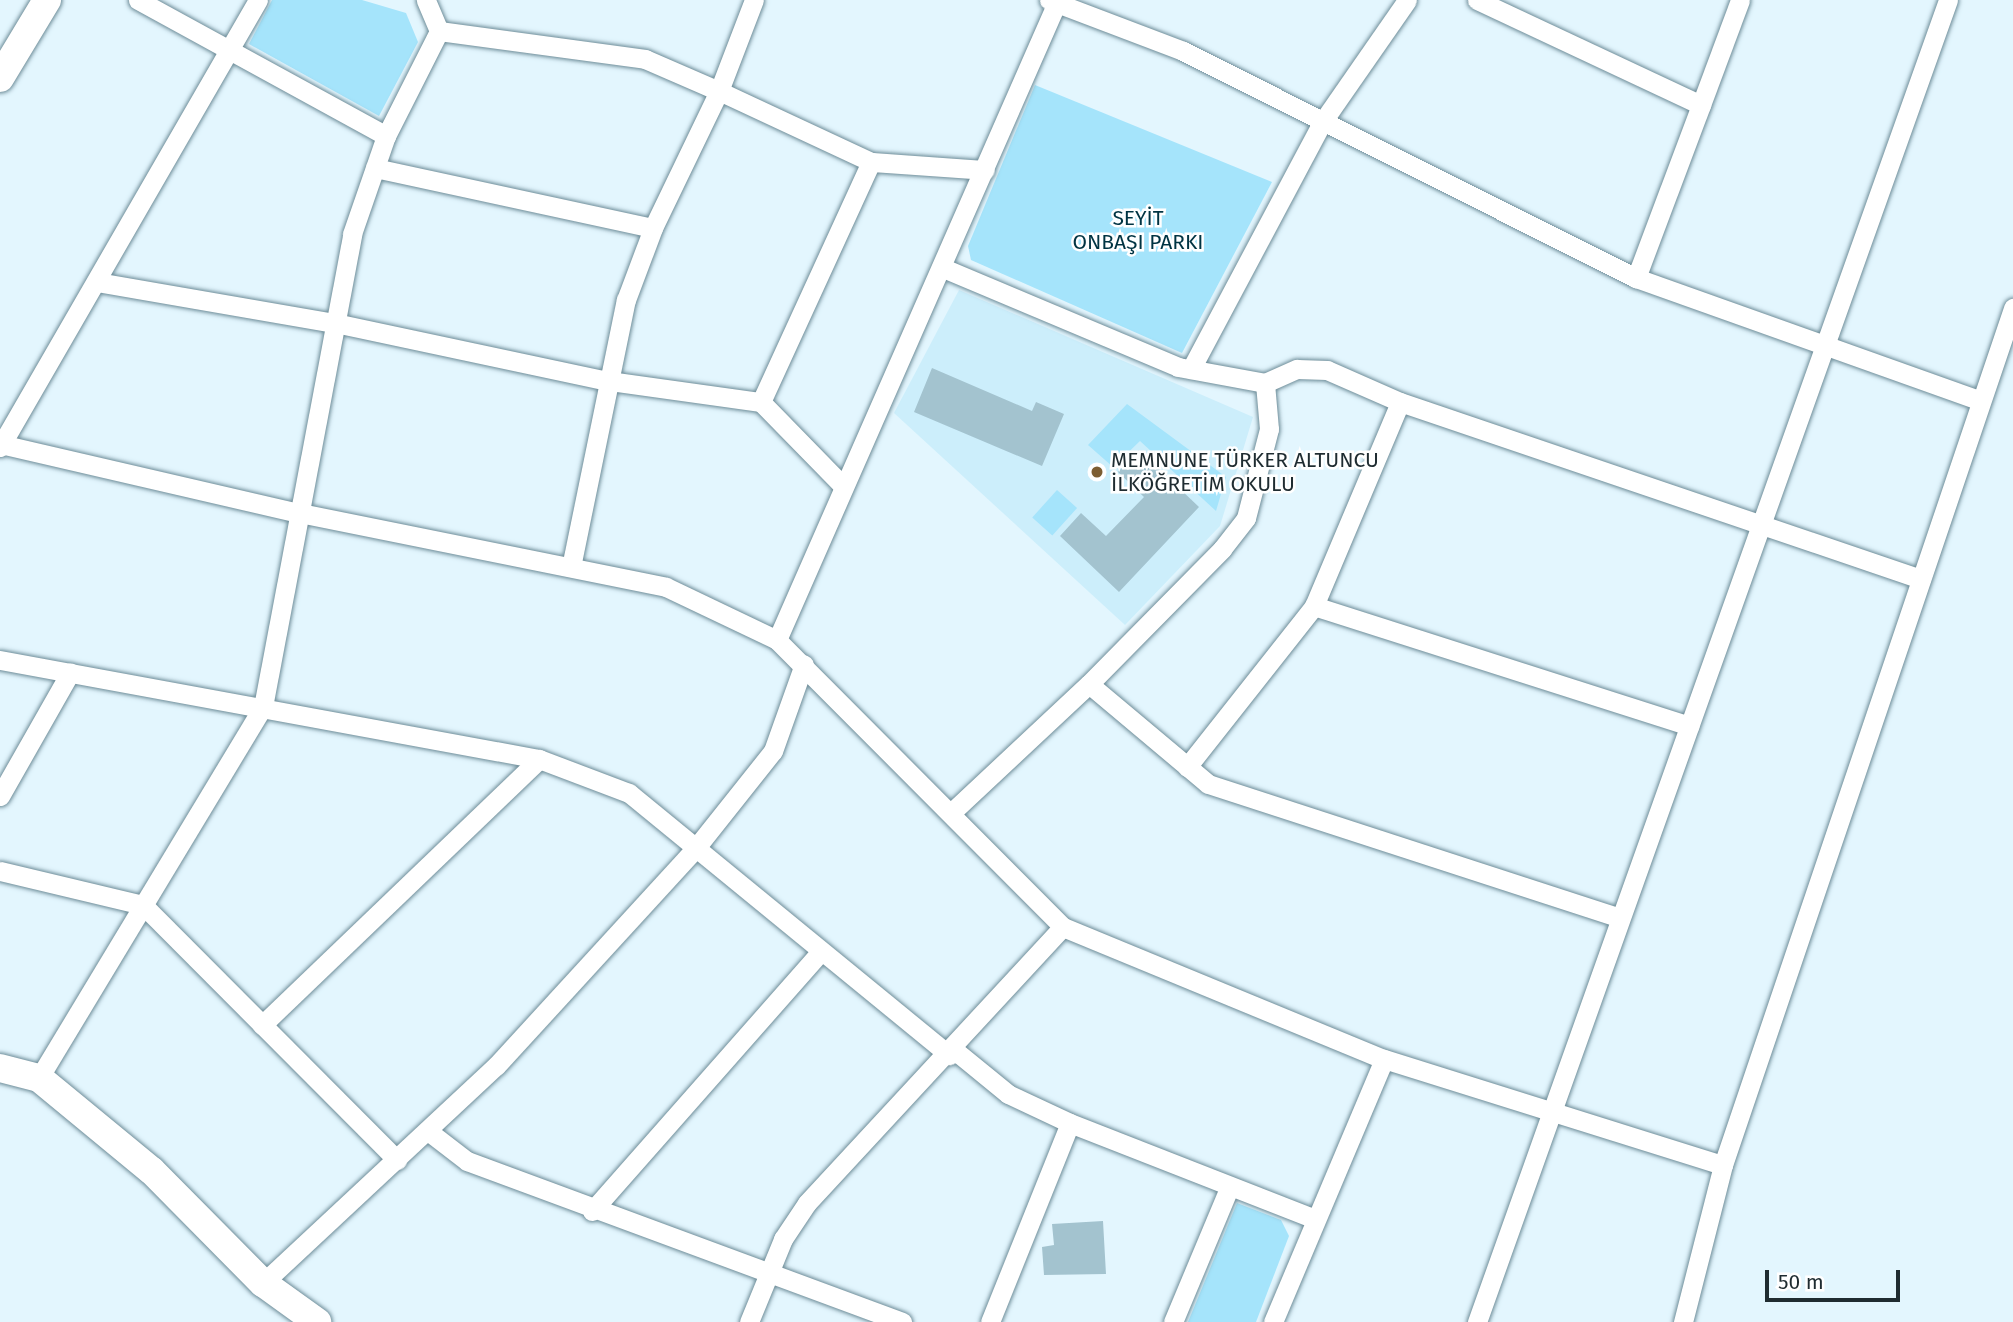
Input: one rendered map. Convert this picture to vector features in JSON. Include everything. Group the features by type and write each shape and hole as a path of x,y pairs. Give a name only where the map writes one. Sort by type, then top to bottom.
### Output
{"street":[{"path":"0,78 47,0"},
{"path":"138,0 386,136"},
{"path":"258,0 1,446 300,513 666,586 777,640 952,812 1063,927 1384,1059 1723,1165"},
{"path":"39,1078 145,907 263,707 352,234 386,136 439,31 426,0"},
{"path":"571,567 626,300 653,228 719,91 754,0"},
{"path":"1191,369 1323,121 1407,0"},
{"path":"1477,0 1700,105"},
{"path":"1636,278 1740,0"},
{"path":"1476,1322 1948,0"},
{"path":"777,640 943,268 1055,1 1184,51 1636,278 1824,348 1981,401"},
{"path":"439,31 645,59 871,162 985,170"},
{"path":"761,402 871,162"},
{"path":"374,168 653,228"},
{"path":"943,268 1191,369 1265,383 1297,369 1327,370 1400,402 1760,527 1921,579"},
{"path":"97,282 335,323 609,381 761,402 844,486"},
{"path":"1683,1322 1723,1165 2013,308"},
{"path":"952,812 1089,684 1222,549 1246,518 1269,429 1265,383"},
{"path":"1187,767 1314,606 1400,402"},
{"path":"1314,606 1689,726"},
{"path":"0,660 539,760 629,793 821,951 1008,1094 1070,1123 1313,1218"},
{"path":"263,1283 397,1160 558,1002 695,849 773,751 804,664"},
{"path":"0,796 70,673"},
{"path":"1089,684 1208,784 1620,918"},
{"path":"262,1025 539,760"},
{"path":"0,871 145,907 397,1160"},
{"path":"749,1322 783,1239 807,1203 951,1052 1063,927"},
{"path":"592,1211 821,951"},
{"path":"1273,1322 1313,1218 1384,1059"},
{"path":"0,1068 39,1078 152,1171 263,1283 317,1322"},
{"path":"990,1322 1070,1123"},
{"path":"428,1130 467,1161 592,1211 902,1322"},
{"path":"1173,1322 1230,1186"}],"shaded area":[{"name":"MEMNUNE TÜRKER ALTUNCU İLKÖĞRETİM OKULU","path":"959,290 1253,417 1220,526 1125,625 894,413"}],"green space":[{"path":"272,0 362,0 406,13 418,42 379,116 249,44"},
{"name":"SEYİT ONBAŞI PARKI","path":"1035,85 1272,182 1182,353 971,260 968,246"},
{"path":"1127,404 1226,477 1216,511 1140,441 1113,467 1088,445"},
{"path":"1057,490 1077,508 1052,536 1032,517"},
{"path":"1237,1203 1281,1220 1289,1236 1256,1322 1188,1322"}],"building":[{"path":"932,368 1032,411 1036,402 1064,414 1042,466 914,412"},
{"path":"1139,450 1199,507 1119,592 1060,536 1081,513 1106,536 1144,497 1118,472"},
{"path":"1103,1221 1106,1274 1044,1275 1042,1247 1054,1245 1052,1224"}],"place":[{"name":"MEMNUNE TÜRKER ALTUNCU İLKÖĞRETİM OKULU","path":"1097,472"}]}
